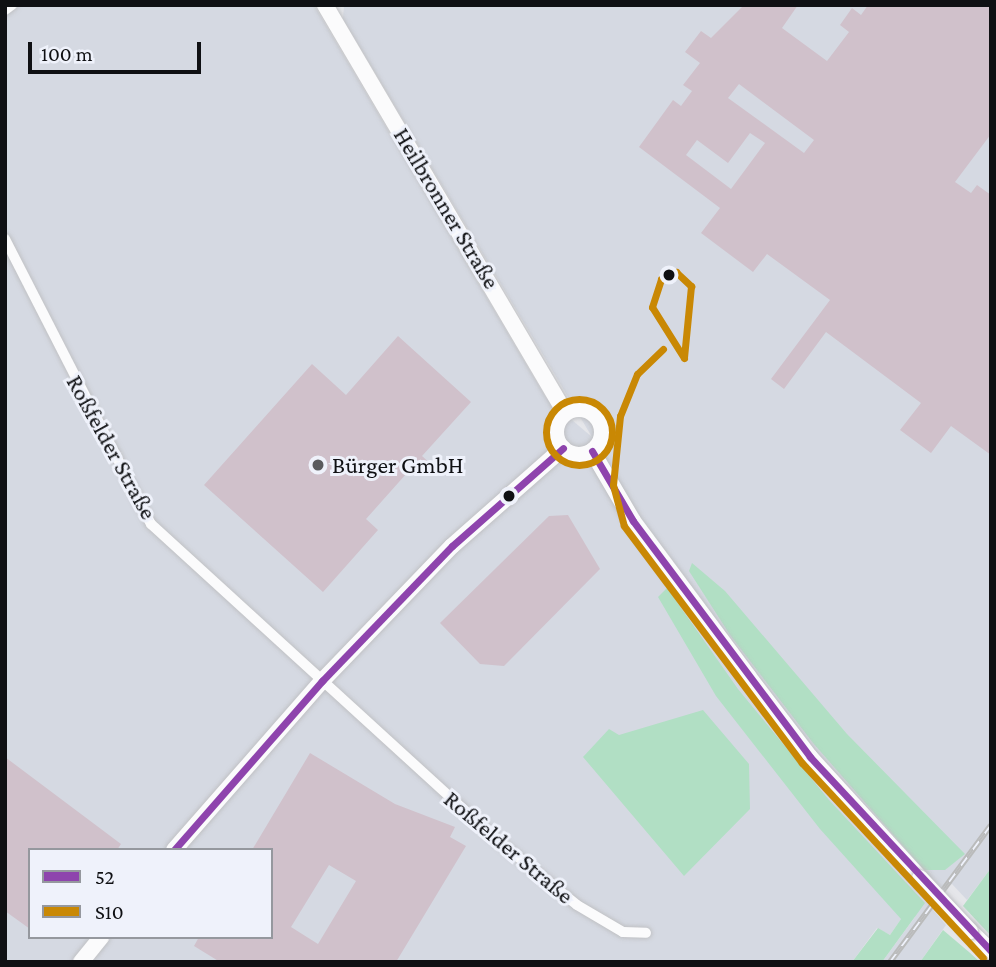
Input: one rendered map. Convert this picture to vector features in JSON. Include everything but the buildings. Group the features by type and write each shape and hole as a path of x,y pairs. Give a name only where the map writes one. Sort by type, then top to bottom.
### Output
{"main road":[{"name":"Heilbronner Straße","path":"326,5 565,412"},
{"path":"575,408 595,415 602,430 592,451 572,454 563,448 556,425 565,412 575,408"},
{"path":"176,848 322,681 452,546 563,448"},
{"path":"592,451 633,521 810,757 920,878 991,951"},
{"path":"81,962 99,939"}],"street":[{"path":"5,10 12,5"},
{"name":"Roßfelder Straße","path":"5,239 151,524 322,681 577,905 622,932 646,933"}],"shaded area":[{"path":"5,5 314,5 546,398 592,437 343,19 344,5 991,5 991,868 967,900 952,884 928,904 946,925 920,962 882,962 915,917 901,919 890,935 877,928 852,962 5,962"}],"green space":[{"path":"692,563 725,591 847,734 965,854 945,870 924,870 813,743 730,635 689,571"},
{"path":"667,588 738,689 829,800 925,903 882,962 852,962 878,928 890,935 901,919 820,829 716,696 658,597"},
{"path":"703,710 749,764 750,809 684,876 583,757 609,729 619,735"},
{"path":"991,868 991,936 963,906"},
{"path":"943,930 969,952 980,962 920,962"}],"railway":[{"path":"890,962 991,825"}],"transit line":[{"name":"S10","path":"676,272 691,286 684,358 652,307 661,279 676,272"},
{"name":"S10","path":"663,349 637,374 620,416 613,485 624,526 802,763 983,958"},
{"name":"S10","path":"572,399 586,399 598,404 607,413 612,432 610,445 603,456 586,465 572,465 560,460 551,451 546,439 546,425 551,413 560,404 572,399"},
{"name":"52","path":"176,848 322,681 452,546 563,448"},
{"name":"52","path":"592,451 633,521 810,757 991,951"}],"place":[{"name":"Bürger GmbH","path":"318,465"}]}
